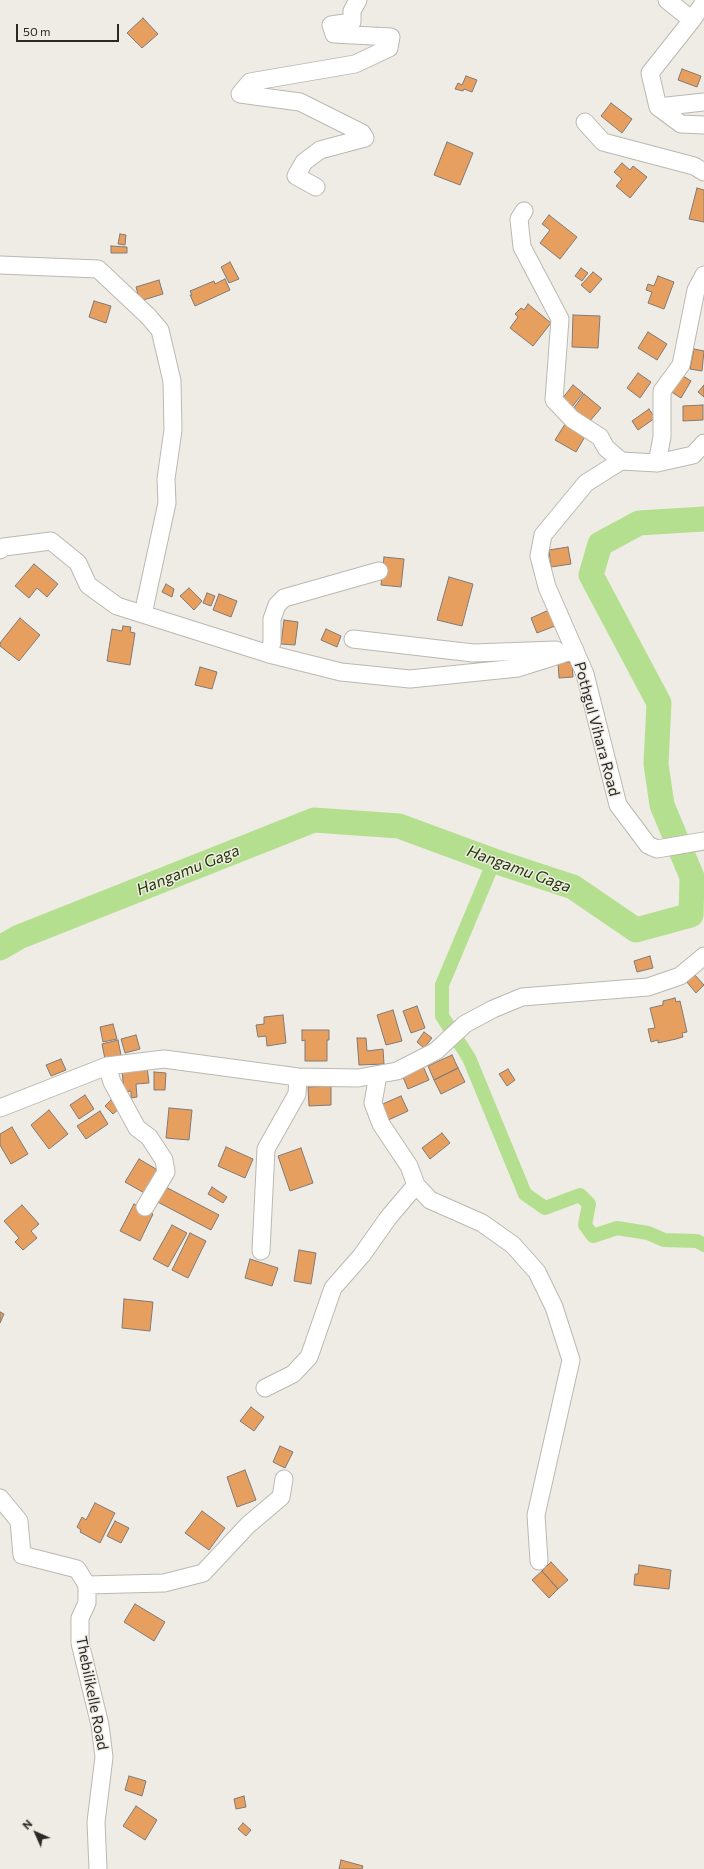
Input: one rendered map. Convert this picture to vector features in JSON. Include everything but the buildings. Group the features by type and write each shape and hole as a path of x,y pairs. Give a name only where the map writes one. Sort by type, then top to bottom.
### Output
{"street":[{"path":"316,187 296,176 304,162 320,150 366,138 362,133 300,102 240,94 250,82 355,64 389,48 391,37 334,34 331,25 352,22 352,11 358,0"},
{"path":"667,0 692,20"},
{"path":"704,0 703,4 692,20 650,73 658,107 681,124 704,125"},
{"path":"658,107 704,102"},
{"path":"585,122 603,142 694,166 704,172"},
{"path":"524,211 519,219 522,247 560,318 554,400 572,419 600,437 606,448 621,460 657,463 693,455 704,443"},
{"path":"0,265 98,269 148,316 160,330 172,381 173,430 166,479 167,503 143,614"},
{"path":"657,463 662,437 662,391 681,365 696,290 704,275"},
{"name":"Pothgul Vihara Road","path":"621,460 586,483 543,535 539,556 547,587 585,674 618,806 648,845 657,849 704,841"},
{"path":"0,550 4,547 51,540 78,563 88,585 117,606 269,654 341,672 410,679 518,668 575,650"},
{"path":"269,654 272,642 272,620 277,605 284,598 379,571"},
{"path":"354,639 474,653 575,650"},
{"path":"0,1108 107,1066 164,1059 298,1077 358,1078 397,1071 436,1051 465,1024 493,1009 522,997 648,987 680,976 704,956"},
{"path":"107,1066 112,1082 137,1128 149,1137 164,1160 166,1172 145,1207"},
{"path":"378,1074 373,1103 381,1124 409,1166 416,1185 430,1200 482,1223 514,1245 537,1272 554,1307 571,1360 536,1515 539,1561"},
{"path":"261,1251 266,1149 297,1094 298,1077"},
{"path":"265,1388 293,1374 309,1357 333,1288 362,1256 388,1218 416,1185"},
{"path":"0,1498 19,1521 22,1555 77,1569 87,1585 164,1583 203,1573 248,1524 281,1497 284,1480"},
{"name":"Thebilikelle Road","path":"87,1585 87,1603 80,1618 80,1643 100,1725 104,1757 96,1822 98,1869"}],"waterway":[{"name":"Hangamu Gaga","path":"0,948 19,937 314,820 399,826 494,861 573,887 636,930 691,915 692,877 662,805 656,764 659,703 591,575 600,544 639,523 704,519"},
{"path":"494,861 442,985 442,1016 469,1058 525,1194 545,1208 580,1195 589,1204 585,1225 593,1236 617,1228 648,1233 664,1240 697,1241 704,1245"}]}
